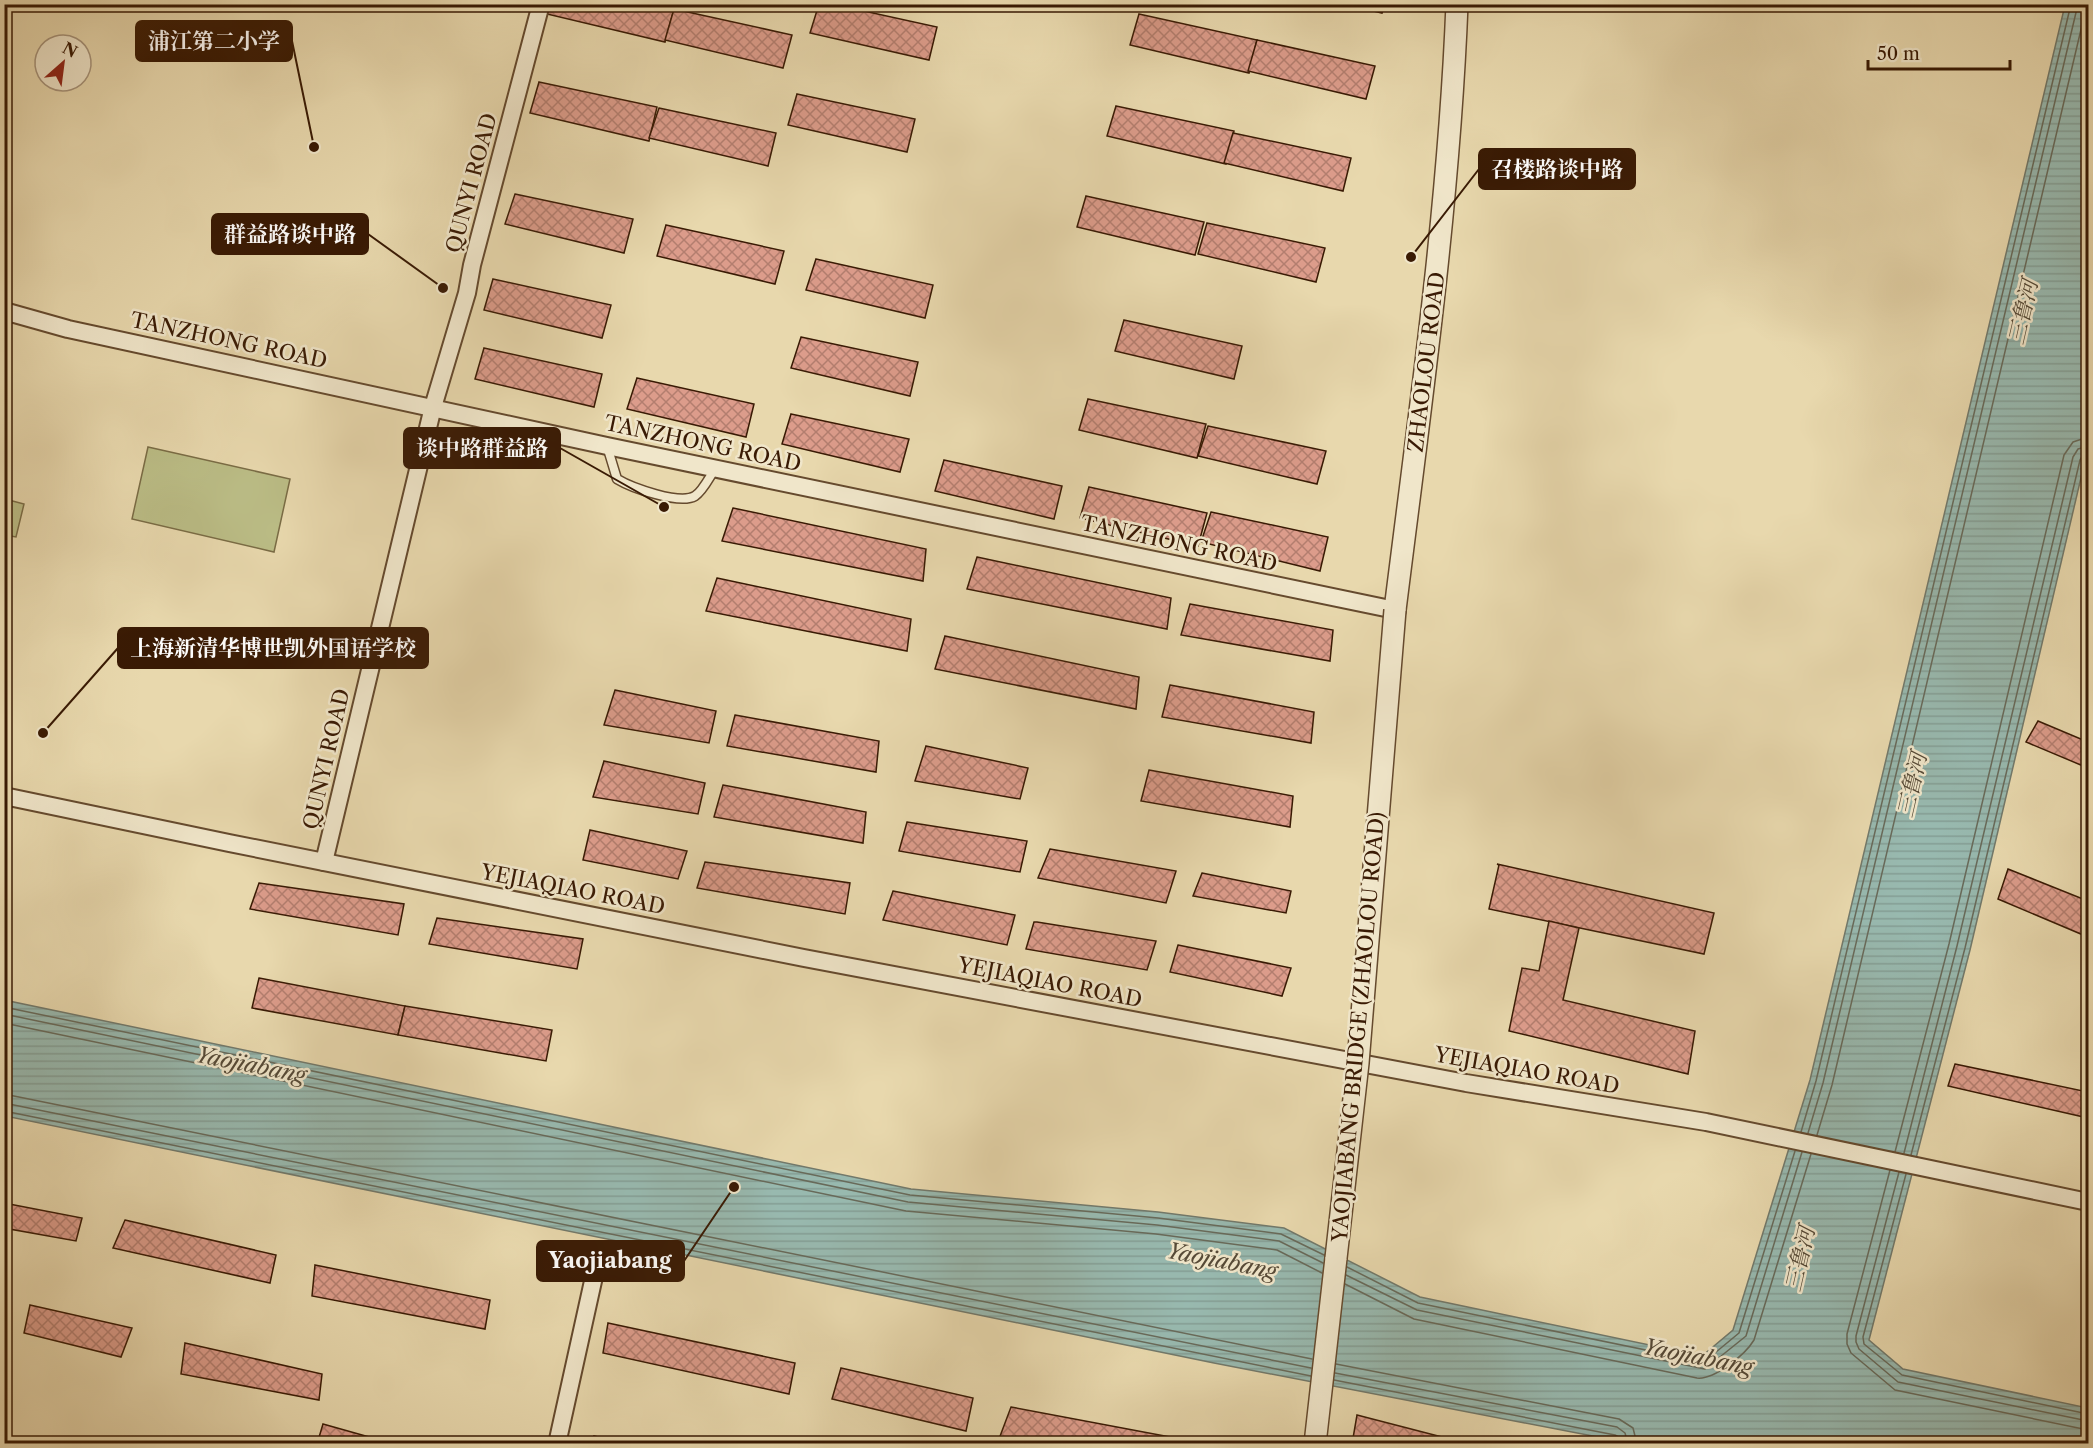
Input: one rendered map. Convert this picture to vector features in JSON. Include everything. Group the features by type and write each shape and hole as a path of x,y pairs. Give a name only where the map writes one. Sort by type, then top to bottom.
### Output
{"street":[{"name":"QUNYI ROAD","path":"324,862 433,407 467,293 472,265 541,4"},
{"name":"ZHAOLOU ROAD","path":"1395,610 1439,256 1455,74 1458,4"},
{"name":"TANZHONG ROAD","path":"4,311 68,328 607,446 1395,610"},
{"name":"YAOJIABANG BRIDGE (ZHAOLOU ROAD)","path":"1315,1443 1358,1063 1395,610"},
{"name":"YEJIAQIAO ROAD","path":"4,796 792,956 1466,1083 1706,1122 2088,1202"},
{"path":"557,1443 599,1254"}],"lane":[{"path":"607,446 617,479 627,486 683,500 697,495 715,469"}],"green space":[{"path":"148,447 290,479 274,552 132,519"},
{"path":"5,499 24,504 16,537 5,535"}],"water":[{"name":"三鲁河","path":"2065,5 2088,5 2088,448 1970,950 1869,1340 1903,1369 2088,1408 2088,1443 1629,1443 1214,1363 5,1116 4,1000 911,1189 1158,1212 1284,1228 1420,1297 1702,1356 1733,1330 1810,1080"}],"building":[{"path":"549,4 655,4 674,9 665,42 547,14"},
{"path":"819,4 832,4 937,27 929,60 810,33"},
{"path":"1345,4 1385,4 1382,13"},
{"path":"674,9 792,35 783,68 665,40"},
{"path":"1139,14 1257,40 1249,73 1130,45"},
{"path":"1257,40 1375,66 1366,99 1248,71"},
{"path":"539,82 657,107 649,141 530,113"},
{"path":"797,94 915,119 907,152 788,125"},
{"path":"1116,106 1234,131 1226,164 1107,136"},
{"path":"659,108 776,133 768,166 649,138"},
{"path":"1233,133 1351,158 1343,191 1224,163"},
{"path":"515,194 633,219 624,253 505,224"},
{"path":"1086,196 1204,222 1195,255 1077,227"},
{"path":"1207,223 1325,248 1316,282 1198,254"},
{"path":"666,225 784,251 775,284 657,256"},
{"path":"816,259 933,285 925,318 806,290"},
{"path":"493,279 611,305 602,338 484,310"},
{"path":"1124,320 1242,346 1234,379 1115,351"},
{"path":"801,337 918,362 910,396 791,368"},
{"path":"484,348 602,374 594,407 475,379"},
{"path":"637,378 754,404 746,437 627,409"},
{"path":"1088,399 1206,424 1197,458 1079,430"},
{"path":"791,414 909,439 900,472 782,444"},
{"path":"1208,426 1326,451 1317,484 1198,456"},
{"path":"944,460 1062,486 1054,519 935,491"},
{"path":"1089,487 1207,513 1198,546 1080,518"},
{"path":"733,508 926,549 923,581 722,541"},
{"path":"1211,512 1328,537 1320,571 1201,542"},
{"path":"977,557 1171,598 1167,629 967,589"},
{"path":"717,578 911,619 907,651 706,611"},
{"path":"1190,604 1333,630 1330,661 1181,635"},
{"path":"945,636 1139,677 1136,709 935,669"},
{"path":"1170,685 1314,712 1311,743 1162,717"},
{"path":"615,690 716,711 709,743 604,725"},
{"path":"735,715 879,741 876,772 727,746"},
{"path":"2038,721 2088,742 2088,768 2026,742"},
{"path":"926,746 1028,768 1020,799 915,781"},
{"path":"604,761 705,783 698,814 593,797"},
{"path":"1149,770 1293,796 1290,827 1141,801"},
{"path":"723,785 866,812 863,843 714,817"},
{"path":"907,822 1027,841 1020,872 899,851"},
{"path":"590,830 687,851 678,879 583,860"},
{"path":"1050,849 1176,871 1166,903 1038,878"},
{"path":"705,862 850,883 845,914 697,888"},
{"path":"1497,864 1714,913 1704,954 1489,909 1499,865"},
{"path":"2008,869 2088,901 2088,937 1998,899"},
{"path":"1202,873 1291,891 1286,913 1193,896"},
{"path":"259,883 404,904 398,935 250,909"},
{"path":"893,891 1015,915 1007,945 883,920"},
{"path":"437,918 583,939 577,969 429,944"},
{"path":"1549,921 1579,928 1563,1000 1695,1031 1688,1074 1509,1031 1522,968 1539,971"},
{"path":"1034,922 1156,941 1147,970 1026,949"},
{"path":"1178,945 1291,968 1282,996 1170,972"},
{"path":"259,978 405,1006 398,1035 252,1008"},
{"path":"405,1006 552,1030 546,1061 398,1035"},
{"path":"1955,1064 2088,1092 2088,1118 1948,1086"},
{"path":"4,1203 82,1218 76,1241 4,1228"},
{"path":"125,1220 276,1255 270,1283 113,1248"},
{"path":"315,1265 490,1300 485,1329 312,1296"},
{"path":"30,1305 132,1328 121,1357 24,1333"},
{"path":"608,1323 795,1363 789,1394 603,1353"},
{"path":"185,1343 322,1374 319,1400 181,1374"},
{"path":"841,1368 973,1398 966,1431 832,1399"},
{"path":"1011,1407 1202,1443 1028,1444 999,1439"},
{"path":"1357,1415 1469,1444 1352,1444"},
{"path":"323,1424 394,1444 317,1444"},
{"path":"594,1436 628,1444 592,1444"}],"place":[{"name":"浦江第二小学","path":"314,147"},
{"name":"召楼路谈中路","path":"1411,257"},
{"name":"群益路谈中路","path":"443,288"},
{"name":"谈中路群益路","path":"664,507"},
{"name":"上海新清华博世凯外国语学校","path":"43,733"},
{"name":"Yaojiabang","path":"734,1187"}]}
